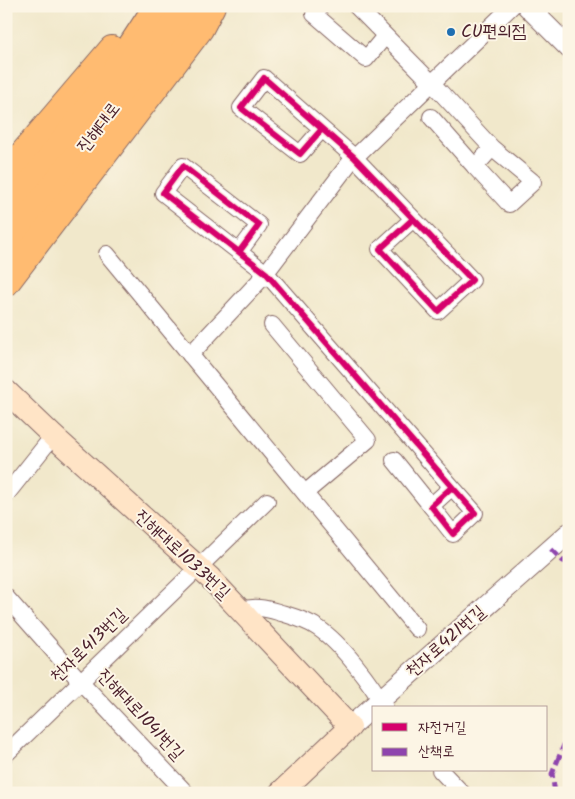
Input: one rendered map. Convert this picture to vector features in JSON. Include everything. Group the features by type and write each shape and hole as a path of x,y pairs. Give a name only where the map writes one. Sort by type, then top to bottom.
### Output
{"highway":[{"path":"6,177 148,6"},
{"name":"진해대로","path":"6,247 108,100 157,6"},
{"name":"진해대로","path":"6,216 188,6"},
{"path":"6,283 200,29 212,6"}],"main road":[{"name":"진해대로1033번길","path":"6,391 199,568 241,610 350,727"},
{"name":"천자로421번길","path":"280,793 350,727"}],"street":[{"path":"321,6 314,14 366,59 385,36"},
{"path":"356,6 432,83 492,148 533,182 509,204 431,117"},
{"path":"190,355 266,273 354,157 512,6"},
{"path":"527,6 569,48"},
{"path":"322,129 300,154 241,108 264,78 354,157 472,280 438,311 380,249 413,219"},
{"path":"475,167 492,148"},
{"path":"239,252 259,225 183,166 163,193 266,273 475,513 453,534 394,460"},
{"path":"107,254 417,628"},
{"path":"272,325 368,440 305,493"},
{"path":"6,494 53,436"},
{"path":"431,506 452,487"},
{"name":"천자로413번길","path":"6,754 267,501"},
{"name":"천자로421번길","path":"383,704 569,533"},
{"name":"진해대로1041번길","path":"6,597 81,682 186,793"},
{"path":"241,610 251,607 264,608 291,616 318,628 352,661 383,704"},
{"name":"천자로421번길","path":"350,727 372,712"},
{"path":"442,772 462,793"}],"marked path":[{"path":"551,549 563,561 569,563"},
{"path":"555,793 552,774 569,733"}],"cycle path":[{"path":"322,129 300,154 241,108 264,78 354,157 472,280 438,311 380,249 413,219"},
{"path":"239,252 259,225 183,166 163,193 266,273 475,513 453,534 431,506 452,487"}],"place":[{"name":"CU편의점","path":"451,32"}]}
